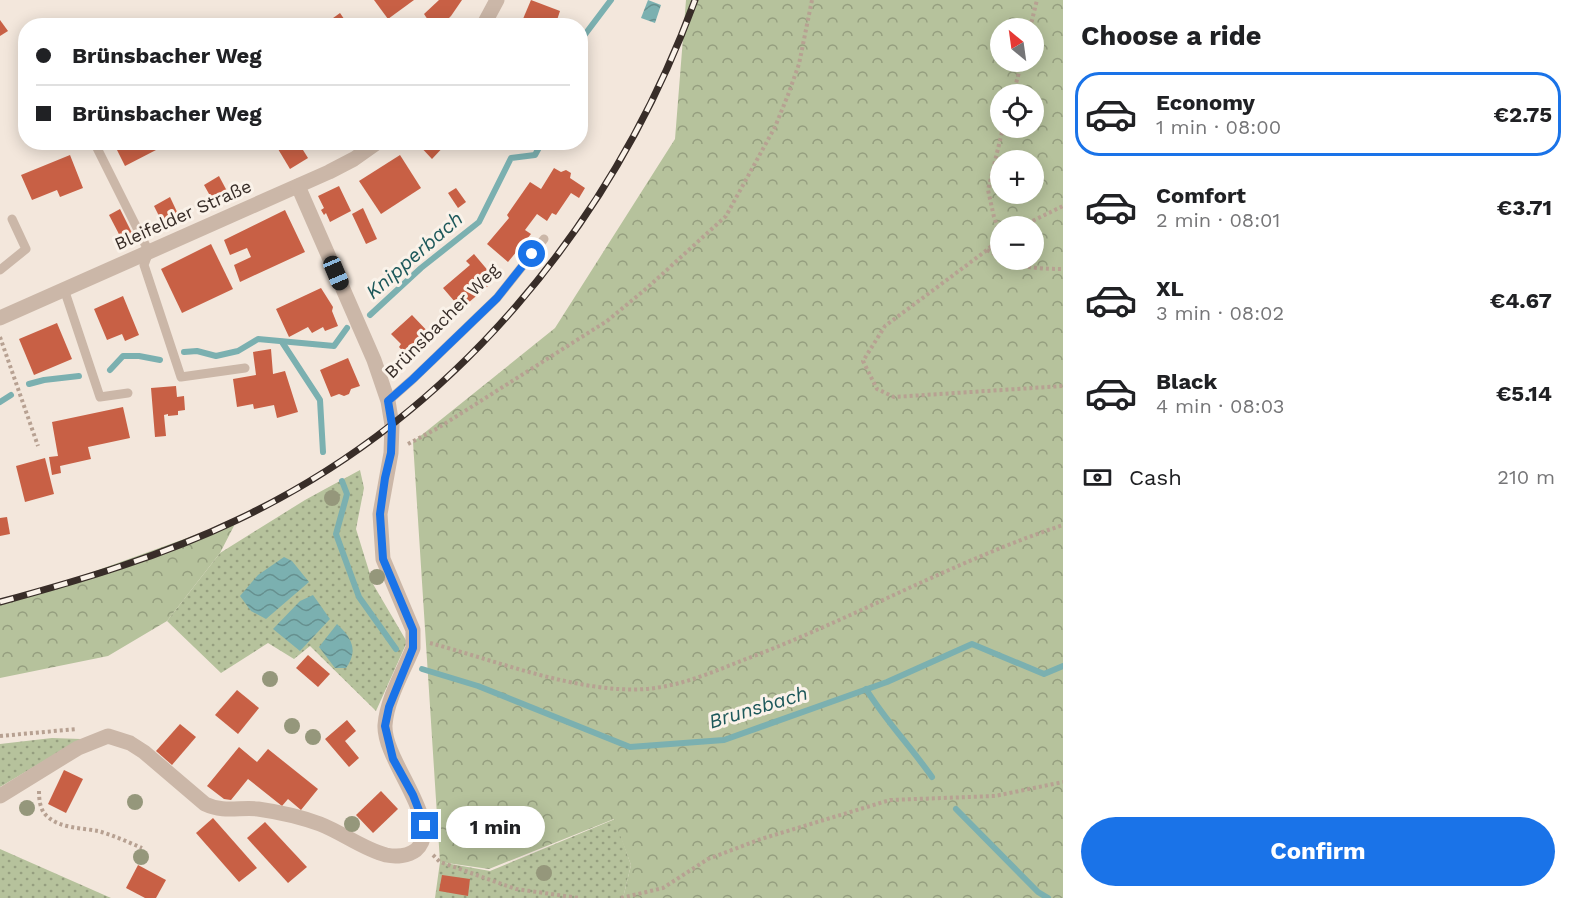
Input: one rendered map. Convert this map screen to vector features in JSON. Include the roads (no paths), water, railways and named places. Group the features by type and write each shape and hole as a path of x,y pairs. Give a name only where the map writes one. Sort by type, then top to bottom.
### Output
{"street":[{"path":"487,18 497,0"},
{"name":"Bleifelder Straße","path":"0,318 298,186 354,159 367,150"},
{"name":"Brünsbacher Weg","path":"0,796 78,748 108,736 129,743 144,752 205,804 217,809 256,809 320,824 389,856 403,856 414,852 422,844 425,826 413,795 393,759 385,726 389,707 413,648 414,639 413,630 383,559 380,514 391,453 392,425 388,401 374,360 298,186"}],"lane":[{"path":"98,150 149,252 144,265 181,377 245,368"},
{"path":"0,270 26,249 12,219"},
{"name":"Brünsbacher Weg","path":"388,401 497,298 544,239"},
{"path":"64,289 100,397 128,393"}],"water":[{"path":"648,0 661,5 655,23 641,18"},
{"path":"284,557 292,561 309,582 266,619 251,611 240,596 258,575"},
{"path":"313,595 330,619 300,651 273,629 300,601"},
{"path":"337,624 352,644 352,655 346,668 335,668 319,647"}],"waterway":[{"name":"Knipperbach","path":"588,30 611,0"},
{"name":"Knipperbach","path":"370,315 421,268 479,222 511,158 535,155 538,150"},
{"name":"Knipperbach","path":"184,352 197,351 216,356 238,351 258,339 334,346 347,328"},
{"name":"Brunsbach","path":"282,342 320,400 323,452"},
{"name":"Knipperbach","path":"110,370 123,356 160,360"},
{"name":"Knipperbach","path":"29,384 79,376"},
{"name":"Knipperbach","path":"0,402 11,395"},
{"name":"Brunsbach","path":"342,481 347,494 336,534 359,597 396,649"},
{"name":"Brunsbach","path":"422,669 478,686 630,747 724,740 887,682 972,644 1044,674 1063,666"},
{"path":"866,689 881,712 932,777"},
{"path":"956,809 1038,892 1048,898"}],"railway":[{"path":"0,602 121,566 180,545 237,520 316,477 389,427 456,369 517,305 572,235 620,161 661,82 695,0"}]}
